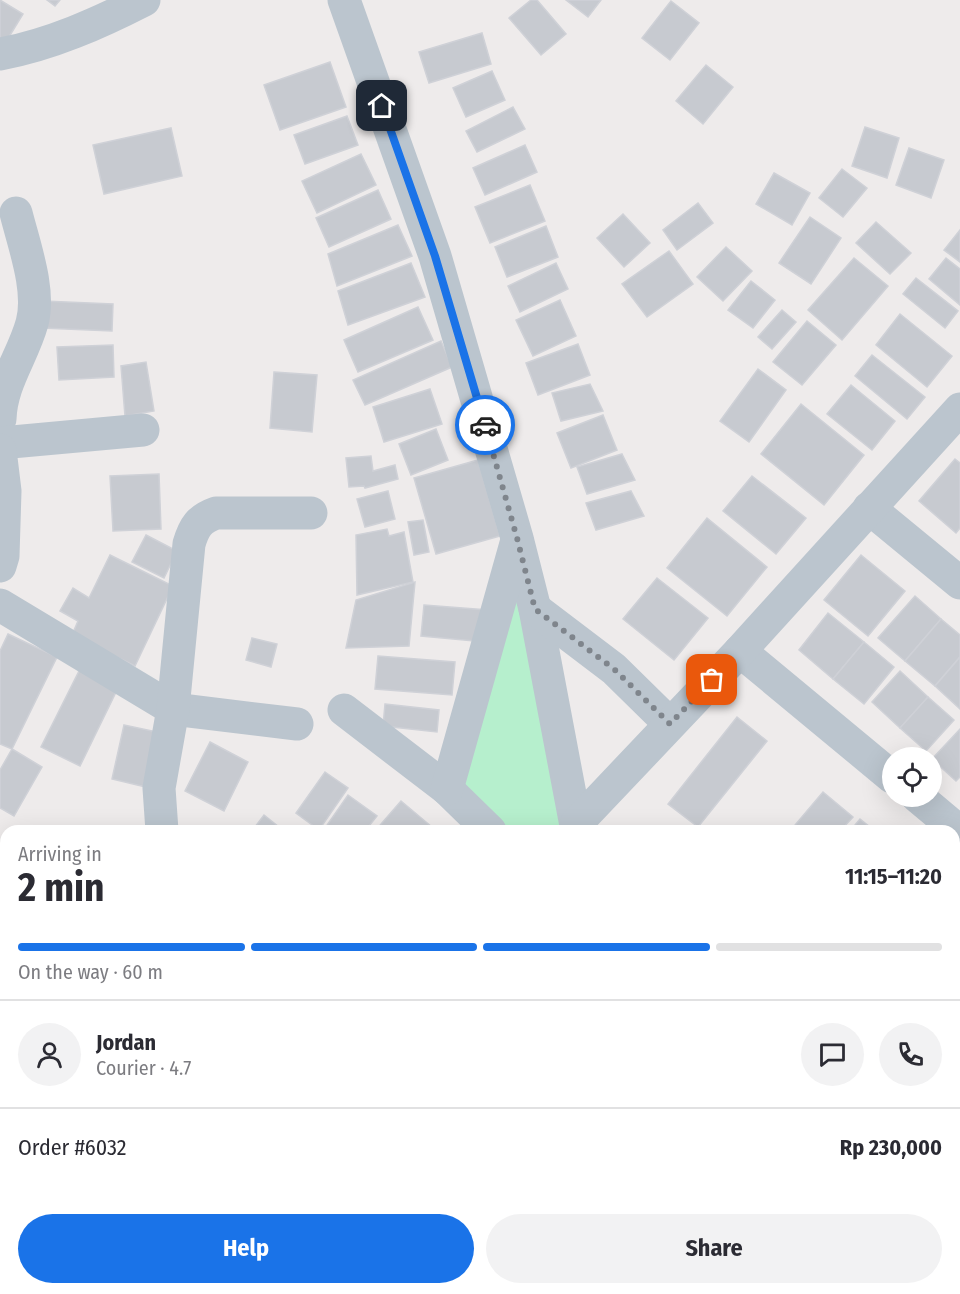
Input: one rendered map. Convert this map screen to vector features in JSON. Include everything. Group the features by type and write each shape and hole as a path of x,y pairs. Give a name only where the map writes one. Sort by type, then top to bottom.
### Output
{"street":[{"path":"0,54 47,42 106,19 144,0"},
{"path":"344,0 435,256 517,538 535,609 576,825"},
{"path":"0,419 3,394 23,350 33,320 34,289 16,213"},
{"path":"580,825 960,409"},
{"path":"0,443 143,430"},
{"path":"0,450 5,491 3,556 0,566"},
{"path":"869,508 960,583"},
{"path":"162,825 159,788 172,709 189,544 198,523 205,516 216,513 310,513"},
{"path":"447,789 517,538"},
{"path":"0,605 172,709 297,724"},
{"path":"535,609 614,669 670,724"},
{"path":"740,651 882,769"},
{"path":"344,710 447,789 484,825"},
{"path":"930,807 952,825"}],"green space":[{"path":"517,538 576,825 487,825 454,765"}],"building":[{"path":"0,0 23,14 1,50 0,49"},
{"path":"47,0 60,0 55,6"},
{"path":"531,0 537,0 566,34 541,55 509,18"},
{"path":"566,0 601,0 588,17"},
{"path":"671,1 699,23 670,60 642,38"},
{"path":"482,33 491,64 429,83 419,52"},
{"path":"330,62 346,107 280,130 264,85"},
{"path":"706,65 733,87 703,124 676,101"},
{"path":"492,71 505,100 466,117 453,88"},
{"path":"513,107 525,129 477,152 466,131"},
{"path":"347,116 358,145 305,164 294,135"},
{"path":"865,127 899,138 887,178 852,166"},
{"path":"171,128 182,176 104,194 93,145"},
{"path":"525,145 537,172 485,195 473,168"},
{"path":"909,148 944,160 931,198 896,185"},
{"path":"361,154 376,185 317,213 302,181"},
{"path":"842,169 867,188 843,217 819,198"},
{"path":"774,173 810,193 792,225 756,204"},
{"path":"530,185 545,221 490,243 475,207"},
{"path":"378,190 391,219 329,247 316,218"},
{"path":"698,203 713,223 677,250 663,230"},
{"path":"623,214 650,243 624,267 597,238"},
{"path":"810,217 841,238 811,284 779,263"},
{"path":"876,222 911,253 890,274 856,243"},
{"path":"398,225 412,256 337,286 328,254"},
{"path":"546,226 558,257 507,277 495,247"},
{"path":"960,230 960,262 944,250"},
{"path":"726,247 752,271 723,301 697,277"},
{"path":"669,251 693,284 647,317 622,284"},
{"path":"854,258 888,286 842,340 808,310"},
{"path":"946,258 960,269 960,305 929,279"},
{"path":"411,263 425,297 348,325 338,291"},
{"path":"556,263 568,289 520,312 508,286"},
{"path":"916,278 958,311 945,328 903,294"},
{"path":"751,281 775,300 753,328 728,310"},
{"path":"560,300 576,336 533,356 516,320"},
{"path":"43,301 113,304 112,331 42,328"},
{"path":"418,307 433,340 358,372 344,340"},
{"path":"782,310 796,322 772,349 758,337"},
{"path":"900,314 952,356 927,387 876,345"},
{"path":"807,321 836,345 802,385 773,362"},
{"path":"441,341 452,367 365,405 353,380"},
{"path":"578,344 590,375 538,395 526,363"},
{"path":"113,345 114,377 59,380 57,347"},
{"path":"872,355 925,397 907,419 855,376"},
{"path":"146,362 154,411 125,416 121,366"},
{"path":"758,369 786,390 749,442 720,421"},
{"path":"274,372 317,375 312,432 270,428"},
{"path":"590,384 603,411 561,421 552,393"},
{"path":"851,385 895,421 872,450 827,414"},
{"path":"430,389 442,424 384,442 373,407"},
{"path":"801,404 864,455 824,505 761,454"},
{"path":"603,415 617,450 571,468 557,433"},
{"path":"436,429 448,460 411,475 399,444"},
{"path":"622,454 635,480 587,494 577,467"},
{"path":"371,456 373,471 395,465 398,479 365,488 364,486 349,487 346,458"},
{"path":"955,459 960,463 960,528 956,533 919,501"},
{"path":"478,460 500,536 436,554 414,478"},
{"path":"159,474 161,529 113,531 110,476"},
{"path":"752,476 806,518 776,554 723,511"},
{"path":"388,491 395,519 365,527 357,499"},
{"path":"631,491 644,516 596,530 586,503"},
{"path":"707,518 767,567 727,616 667,568"},
{"path":"423,520 429,552 414,555 408,522"},
{"path":"387,529 389,536 404,532 413,582 357,595 356,535"},
{"path":"146,535 177,551 164,578 132,562"},
{"path":"110,555 173,586 135,666 72,635 78,621 60,611 73,588 89,598"},
{"path":"861,555 905,591 868,636 824,600"},
{"path":"657,578 708,618 674,660 623,619"},
{"path":"415,582 409,646 346,648 356,600"},
{"path":"915,596 941,619 905,661 878,638"},
{"path":"424,605 488,610 485,642 421,636"},
{"path":"828,613 864,642 833,679 799,650"},
{"path":"941,619 960,635 960,657 935,686 905,661"},
{"path":"8,634 57,657 12,749 0,744 0,651"},
{"path":"252,638 277,644 271,667 246,660"},
{"path":"864,642 894,667 864,704 833,679"},
{"path":"378,656 455,662 452,695 375,689"},
{"path":"960,657 960,709 935,686"},
{"path":"80,669 118,688 80,766 41,747"},
{"path":"900,671 928,697 900,728 872,702"},
{"path":"928,697 954,720 930,747 921,747 900,728"},
{"path":"385,704 439,710 437,732 383,726"},
{"path":"737,717 767,741 700,825 695,825 668,804"},
{"path":"124,725 162,733 150,788 112,779"},
{"path":"960,729 960,777 956,781 942,768 942,748"},
{"path":"210,742 248,762 224,811 185,791"},
{"path":"12,749 42,767 14,816 0,808 0,770"},
{"path":"325,772 348,788 322,825 312,825 296,813"},
{"path":"823,792 853,817 846,825 795,825"},
{"path":"348,795 377,816 370,825 327,825"},
{"path":"401,801 430,825 380,825"},
{"path":"264,815 276,825 256,825"},
{"path":"860,819 868,825 855,825"}],"way so far":[{"path":"485,425 535,609 614,669 670,724 712,680"}],"route":[{"path":"382,106 435,256 485,425"}]}
